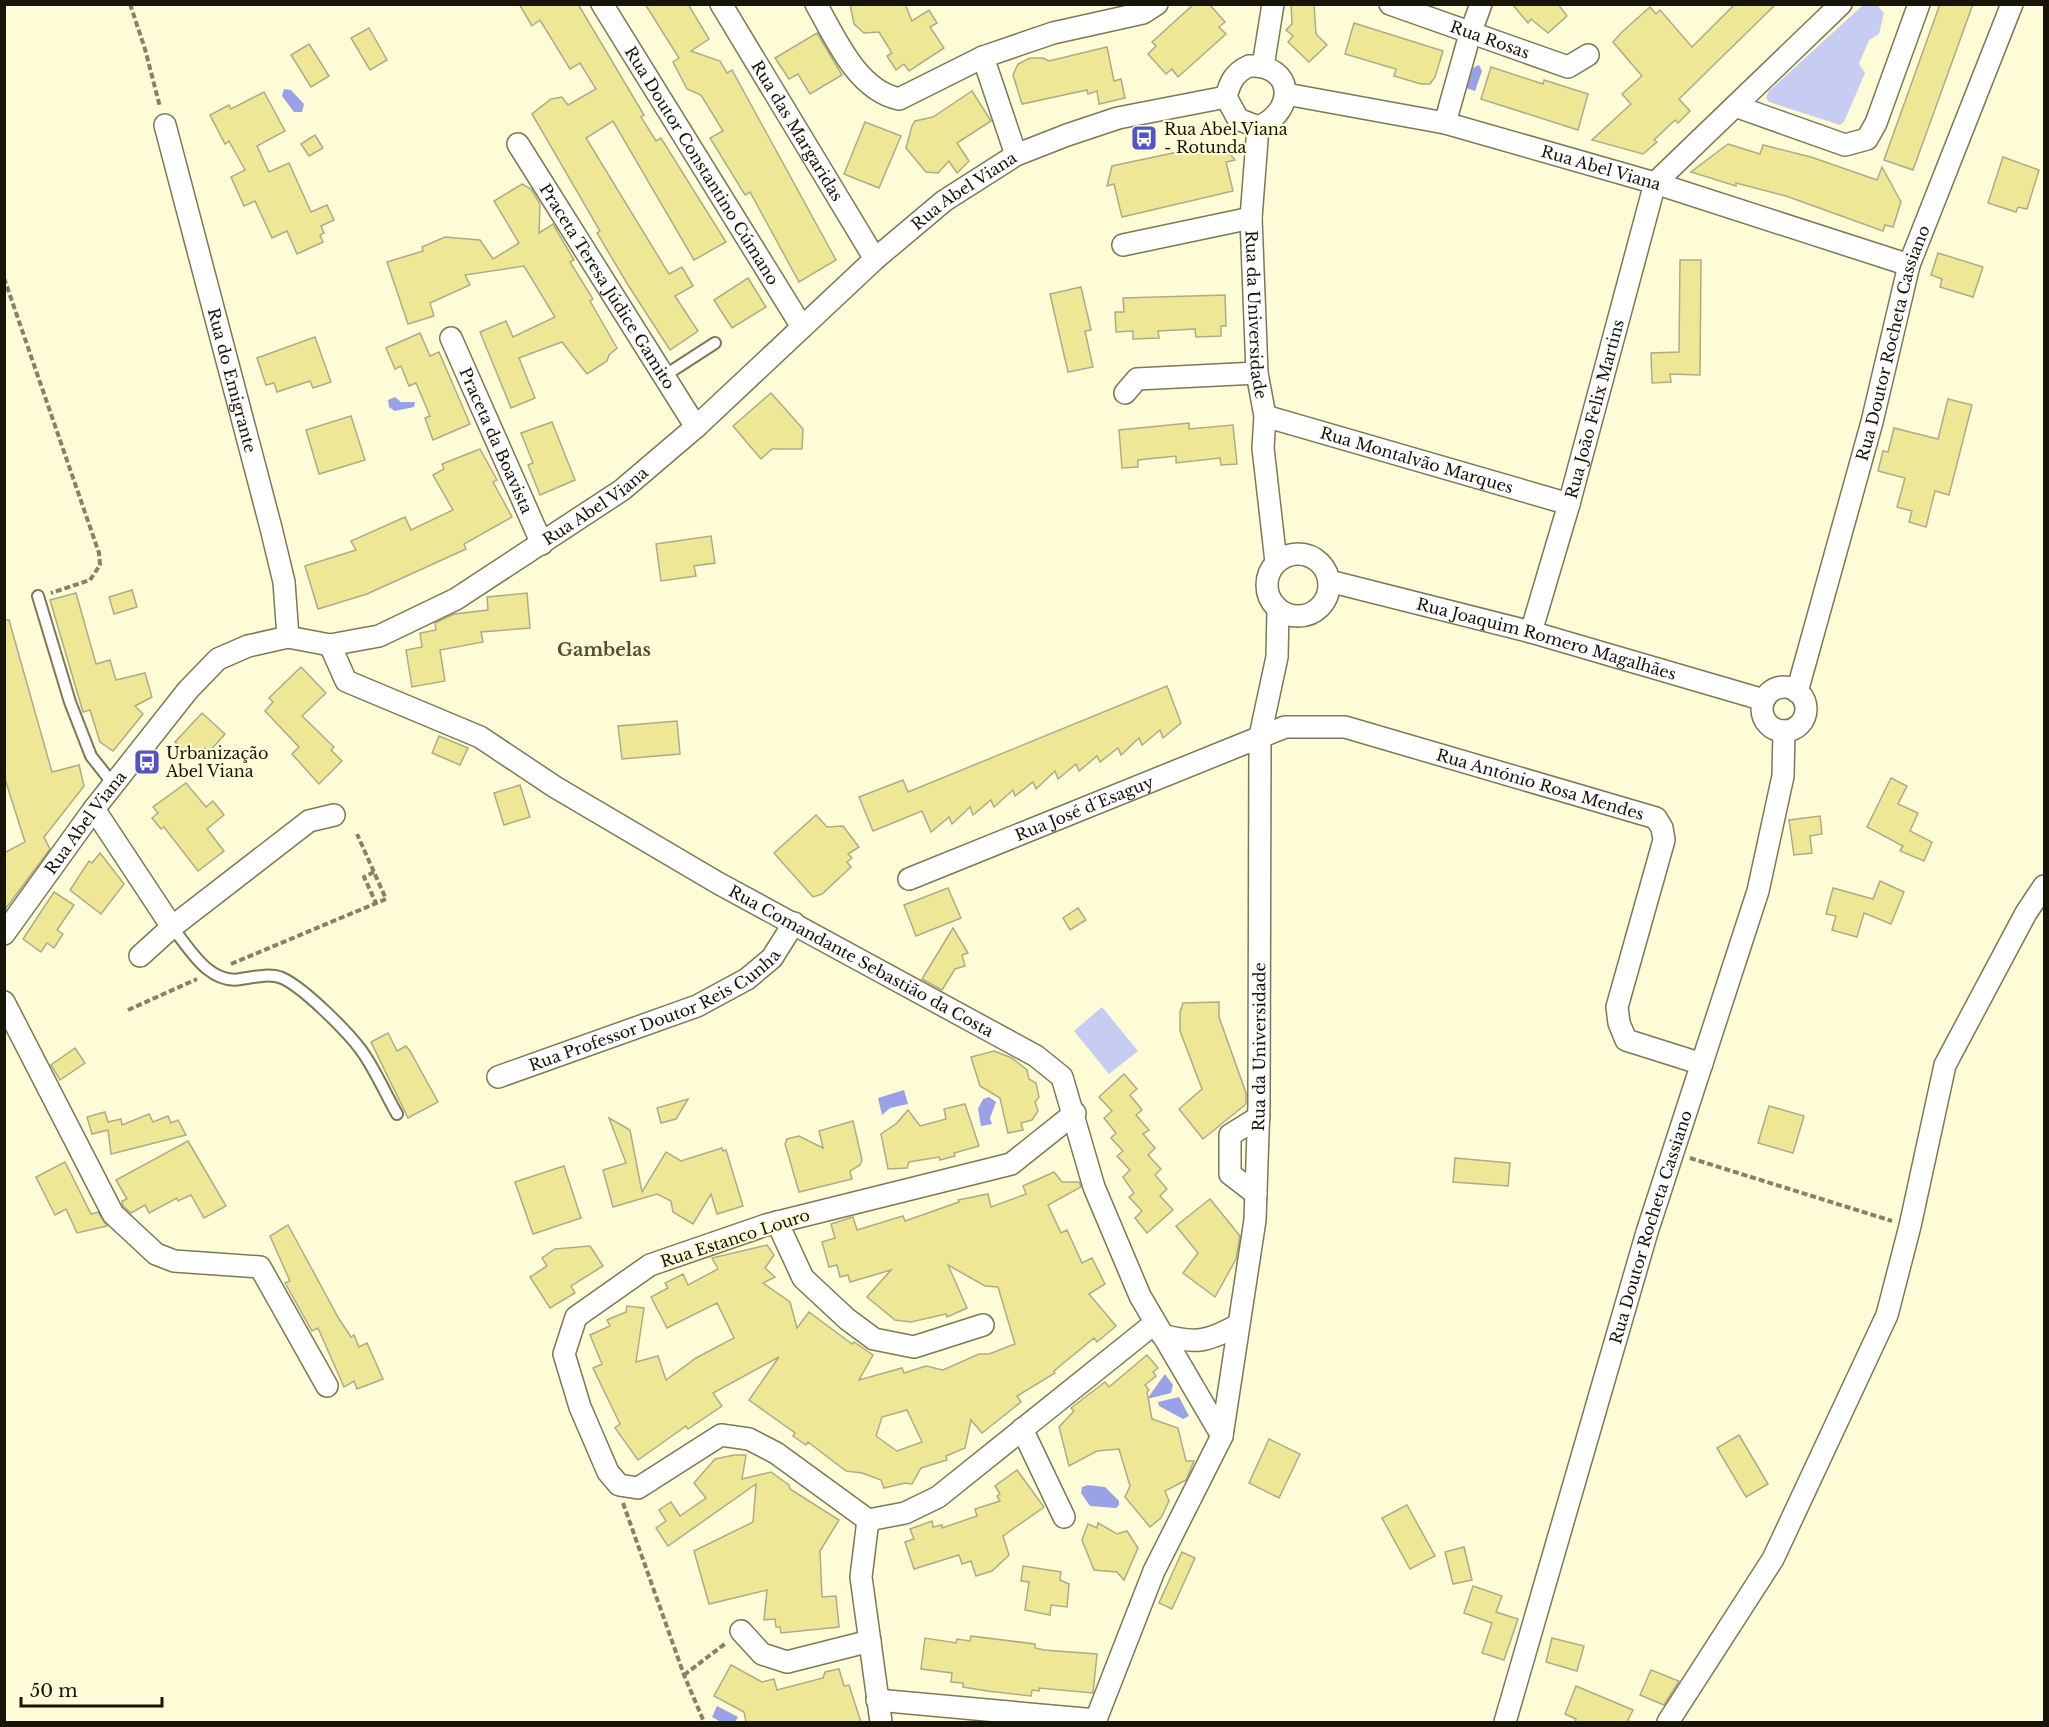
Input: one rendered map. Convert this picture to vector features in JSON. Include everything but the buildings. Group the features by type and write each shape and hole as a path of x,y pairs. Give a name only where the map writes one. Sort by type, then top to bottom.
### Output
{"street":[{"name":"Rua Doutor Constantino Cúmano","path":"602,4 802,327"},
{"name":"Rua das Margaridas","path":"721,4 875,259"},
{"path":"816,4 841,49 864,78 887,96 899,99 983,57 1053,33 1143,13 1157,4"},
{"path":"1263,66 1273,4"},
{"name":"Rua Rosas","path":"1390,4 1568,67 1588,55"},
{"path":"1445,123 1470,34 1481,4"},
{"path":"1655,183 1841,4"},
{"path":"1735,106 1845,145 1867,139 1876,123 1919,4"},
{"name":"Rua Doutor Rocheta Cassiano","path":"1505,1722 1647,1232 1758,891 1783,776 1784,732 1798,726 1805,716 1805,703 1797,692 1872,422 1909,265 2012,4"},
{"path":"983,57 1016,155"},
{"path":"1249,66 1263,66 1276,73 1286,94 1284,106 1277,116 1258,127 1238,119 1226,97 1229,84 1237,72 1249,66"},
{"name":"Rua Abel Viana","path":"1286,94 1445,123 1655,183 1909,265"},
{"name":"Rua Abel Viana","path":"4,934 113,784 188,690 218,659 248,646 288,637 330,645 379,636 456,599 622,490 696,427 875,259 944,201 1016,155 1118,118 1226,97"},
{"name":"Rua do Emigrante","path":"165,125 284,582 288,637"},
{"name":"Rua da Universidade","path":"1096,1721 1154,1571 1222,1436 1255,1220 1259,1117 1260,736 1277,657 1278,609 1268,591 1270,571 1285,558 1268,501 1263,448 1265,416 1257,373 1251,218 1258,127"},
{"name":"Praceta Teresa Júdice Gamito","path":"518,144 696,427"},
{"name":"Rua João Felix Martins","path":"1531,632 1569,504 1655,183"},
{"path":"1123,245 1251,218"},
{"name":"Praceta da Boavista","path":"451,338 542,544"},
{"path":"1125,393 1137,379 1257,373"},
{"name":"Rua Montalvão Marques","path":"1265,416 1569,504"},
{"path":"1278,609 1298,616 1315,611 1322,605 1329,589 1329,581 1321,563 1304,554 1285,558"},
{"name":"Rua Joaquim Romero Magalhães","path":"1329,581 1531,632 1764,700"},
{"name":"Rua da Universidade","path":"1277,657 1298,616"},
{"name":"Rua Comandante Sebastião da Costa","path":"330,645 346,681 480,737 555,787 794,923 1036,1056 1062,1077 1075,1113 1094,1187 1140,1296 1222,1436"},
{"path":"1784,732 1770,727 1766,721 1762,714 1764,700 1774,690 1781,688 1797,692"},
{"name":"Rua António Rosa Mendes","path":"1260,736 1285,727 1345,727 1656,818 1662,828 1664,840 1617,1007 1619,1023 1626,1040 1702,1064"},
{"name":"Rua José d´Esaguy","path":"909,879 1260,736"},
{"path":"94,809 172,927"},
{"path":"140,956 172,927 309,821 334,815"},
{"path":"1668,1722 1773,1559 1887,1315 1910,1226 1945,1065 2026,913 2044,886"},
{"name":"Rua Professor Doutor Reis Cunha","path":"498,1077 697,1006 747,980 772,958 794,923"},
{"path":"4,1002 113,1214 142,1244 156,1254 174,1261 260,1267 327,1386"},
{"name":"Rua Estanco Louro","path":"619,1485 609,1473 580,1407 564,1354 576,1317 650,1265 777,1222 1011,1164 1075,1113"},
{"path":"777,1222 803,1278 847,1319 874,1339 914,1347 983,1325"},
{"path":"619,1485 638,1488 721,1435 749,1439 776,1453 868,1520 905,1514 938,1497 1022,1429 1159,1329 1189,1342 1212,1339 1238,1325"},
{"path":"1022,1429 1064,1517"},
{"path":"868,1520 861,1577 881,1722"},
{"path":"741,1632 762,1654 787,1662 870,1641"},
{"path":"878,1700 1096,1721"}],"lane":[{"path":"664,376 715,343"},
{"path":"38,597 70,702 91,756 113,784"},
{"path":"172,927 219,978 232,981 260,976 280,977 300,988 360,1048 397,1114"}],"path":[{"path":"130,4 145,49 165,125"},
{"path":"4,278 99,554 100,565 90,580 38,597"},
{"path":"128,1010 386,899 357,834"},
{"path":"374,872 364,877 376,903"},
{"path":"1673,1152 1910,1226"},
{"path":"619,1485 626,1517 684,1675 704,1722"},
{"path":"684,1675 741,1632"}],"shaded area":[{"path":"1863,5 1877,5 1884,13 1879,34 1869,40 1859,64 1865,73 1844,122 1840,125 1769,102 1766,98 1768,92"},
{"path":"1102,1007 1138,1051 1109,1074 1074,1031"}],"water":[{"path":"1479,65 1482,71 1475,91 1466,88 1473,68"},
{"path":"284,89 291,90 304,104 302,112 294,112 282,96"},
{"path":"395,397 401,402 415,402 414,407 395,411 389,407 388,400"},
{"path":"904,1090 908,1104 890,1108 882,1115 878,1098"},
{"path":"989,1097 996,1102 990,1118 992,1124 981,1126 978,1109 983,1099"},
{"path":"1165,1374 1173,1385 1171,1393 1147,1399"},
{"path":"1179,1397 1189,1416 1183,1419 1159,1406 1158,1402"},
{"path":"1088,1485 1105,1487 1119,1501 1119,1505 1116,1508 1090,1506 1081,1493 1082,1487"},
{"path":"717,1706 738,1717 735,1722 721,1722 712,1717"}],"place":[{"name":"Rua Abel Viana - Rotunda","path":"1144,138"},
{"name":"Urbanização Abel Viana","path":"147,762"}],"district":[{"name":"Gambelas","path":"604,650"}]}
